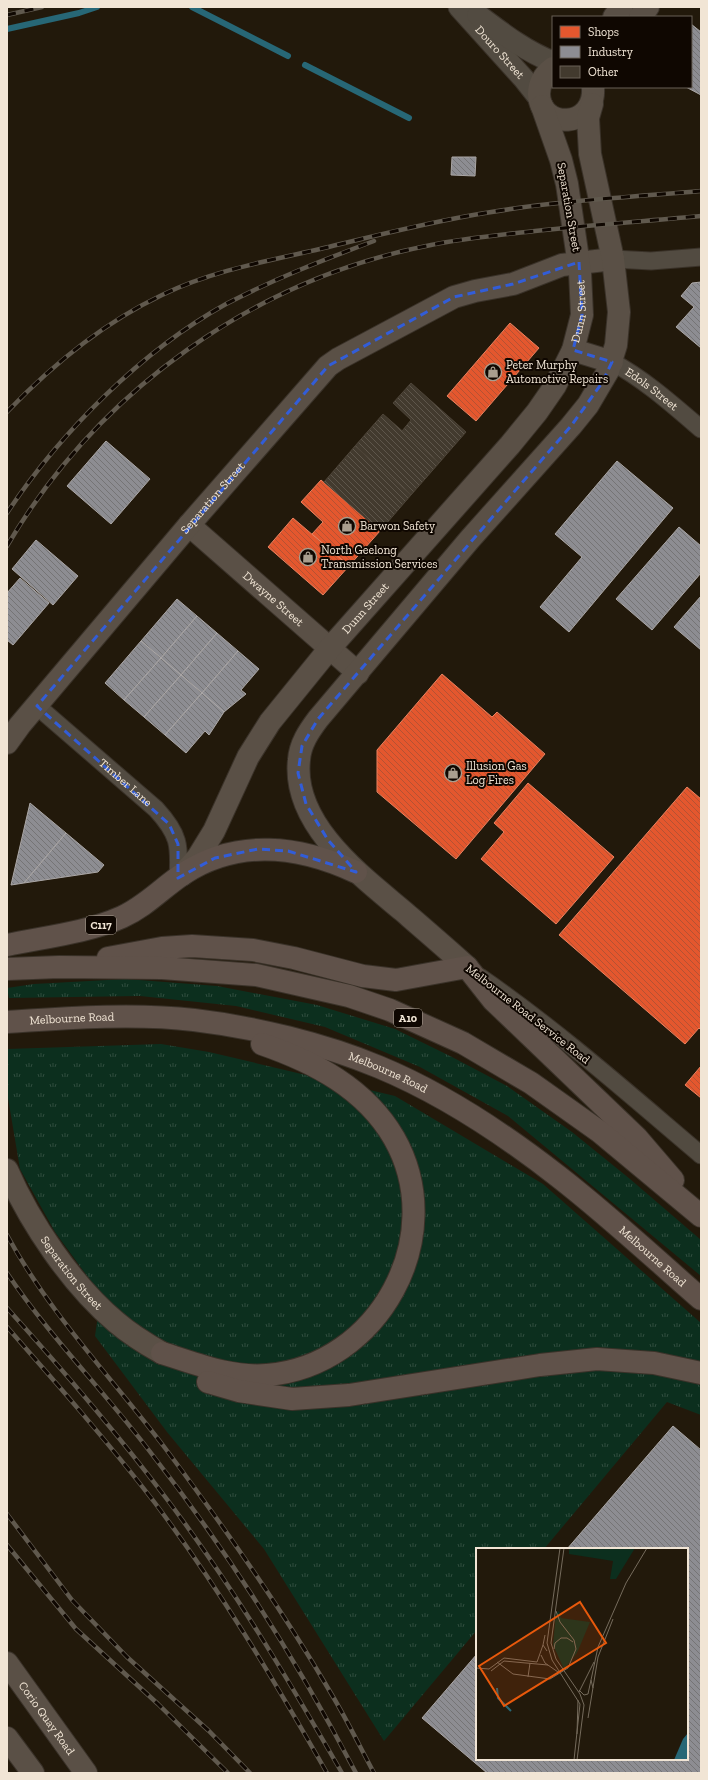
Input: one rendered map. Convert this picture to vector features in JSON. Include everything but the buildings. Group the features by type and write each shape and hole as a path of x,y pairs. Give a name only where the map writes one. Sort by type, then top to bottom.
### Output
{"highway":[{"path":"180,876 215,858 258,849 288,851 326,860 356,872"},
{"name":"C117","path":"7,944 100,925 121,918 139,909 180,876"},
{"path":"59,967 162,948 192,946 253,950 383,979 406,979 449,969 467,967 493,1000 638,1138 701,1213"},
{"name":"A10","path":"7,969 59,967 162,968 256,974 349,996 390,1010 463,1043 531,1083 600,1132 701,1216"},
{"name":"Melbourne Road","path":"8,1022 62,1018 124,1017 193,1020 294,1040 341,1053 380,1067 426,1090 468,1114 560,1177 701,1299"},
{"path":"162,1353 216,1371 243,1376 268,1375 296,1369 320,1361 362,1333 380,1312 403,1271 411,1245 414,1222 410,1184 403,1158 394,1138 365,1100 345,1084 304,1061 277,1049 193,1020"},
{"path":"162,1353 195,1376 216,1385 292,1399 349,1394 526,1367 596,1359 654,1364 701,1373"}],"main road":[{"path":"615,16 622,7"},
{"path":"641,16 648,7"},
{"path":"552,69 541,81 541,102 547,113 555,118 563,120 580,117 587,111 594,93"},
{"path":"356,872 340,856 314,822 306,804 301,786 298,759 302,746 318,719 470,539 588,405 602,383 612,362 616,345 619,312 613,259 590,154 588,118 594,93"},
{"name":"Separation Street","path":"541,102 561,160 567,184 579,262"},
{"name":"Separation Street","path":"7,743 20,725 189,526 328,366 454,297 475,291 512,284 562,265 613,259"},
{"name":"Dunn Street","path":"180,876 198,857 214,831 248,757 270,722 330,648 532,417 555,386 574,350 582,315 582,287 579,262"},
{"name":"Edols Street","path":"574,350 612,362"},
{"name":"Dwayne Street","path":"189,526 358,673"},
{"name":"Melbourne Road Service Road","path":"356,872 467,967"},
{"name":"Separation Street","path":"7,1170 27,1210 48,1242 94,1302 117,1323 162,1353"},
{"name":"Corio Quay Road","path":"7,1662 86,1773"},
{"path":"7,1738 33,1773"}],"street":[{"name":"Douro Street","path":"459,7 524,79 541,102"},
{"name":"Douro Street","path":"468,7 515,42 535,54 552,62"},
{"path":"613,259 651,261 701,257"},
{"name":"Edols Street","path":"612,362 635,377 701,429"},
{"name":"Timber Lane","path":"37,706 160,813 169,824 176,837 180,876"},
{"name":"Melbourne Road Service Road","path":"467,967 510,997 562,1038 701,1155"}],"highlighted area":[{"path":"579,262 582,315 573,350 612,362 602,383 571,426 318,719 302,746 298,773 306,804 328,840 356,872 288,851 258,849 215,858 178,878 178,844 169,824 37,706 328,366 454,297 513,284"}],"green space":[{"path":"126,979 217,986 317,1005 395,1029 452,1057 507,1086 572,1132 701,1240 701,1276 508,1116 420,1067 325,1027 236,1006 140,996 9,998 7,988 34,984"},
{"path":"161,1044 209,1052 395,1096 543,1184 701,1323 701,1415 667,1402 545,1548 476,1548 476,1631 384,1741 264,1549 167,1432 95,1336 101,1295 55,1232 20,1169 7,1092 7,1049"}],"waterway":[{"path":"7,29 79,13 97,7"},
{"path":"192,7 288,56"},
{"path":"305,65 409,118"}],"railway":[{"path":"7,15 42,7"},
{"path":"7,412 42,378 79,346 119,318 162,295 200,279 260,262 485,213 566,202 701,191"},
{"path":"7,546 44,490 87,438 134,392 187,350 243,314 303,285 366,261 431,245 483,237 556,229 701,216"},
{"path":"7,513 28,483 77,424 104,396 163,345 194,323 226,304 262,286 374,241"},
{"path":"7,1235 24,1264 61,1318 165,1448 252,1569 313,1663 343,1714 374,1773"},
{"path":"7,1273 41,1320 133,1430 208,1529 261,1608 286,1649 356,1773"},
{"path":"7,1308 69,1378 147,1473 214,1564 301,1703 342,1773"},
{"path":"7,1327 119,1458 179,1535 224,1601 327,1773"},
{"path":"7,1514 72,1600 127,1657 209,1731 250,1773"},
{"path":"7,1545 76,1629 158,1704 228,1773"}],"place":[{"name":"Peter Murphy Automotive Repairs","path":"493,372"},
{"name":"Barwon Safety","path":"347,526"},
{"name":"North Geelong Transmission Services","path":"308,557"},
{"name":"Illusion Gas Log Fires","path":"453,773"}]}
